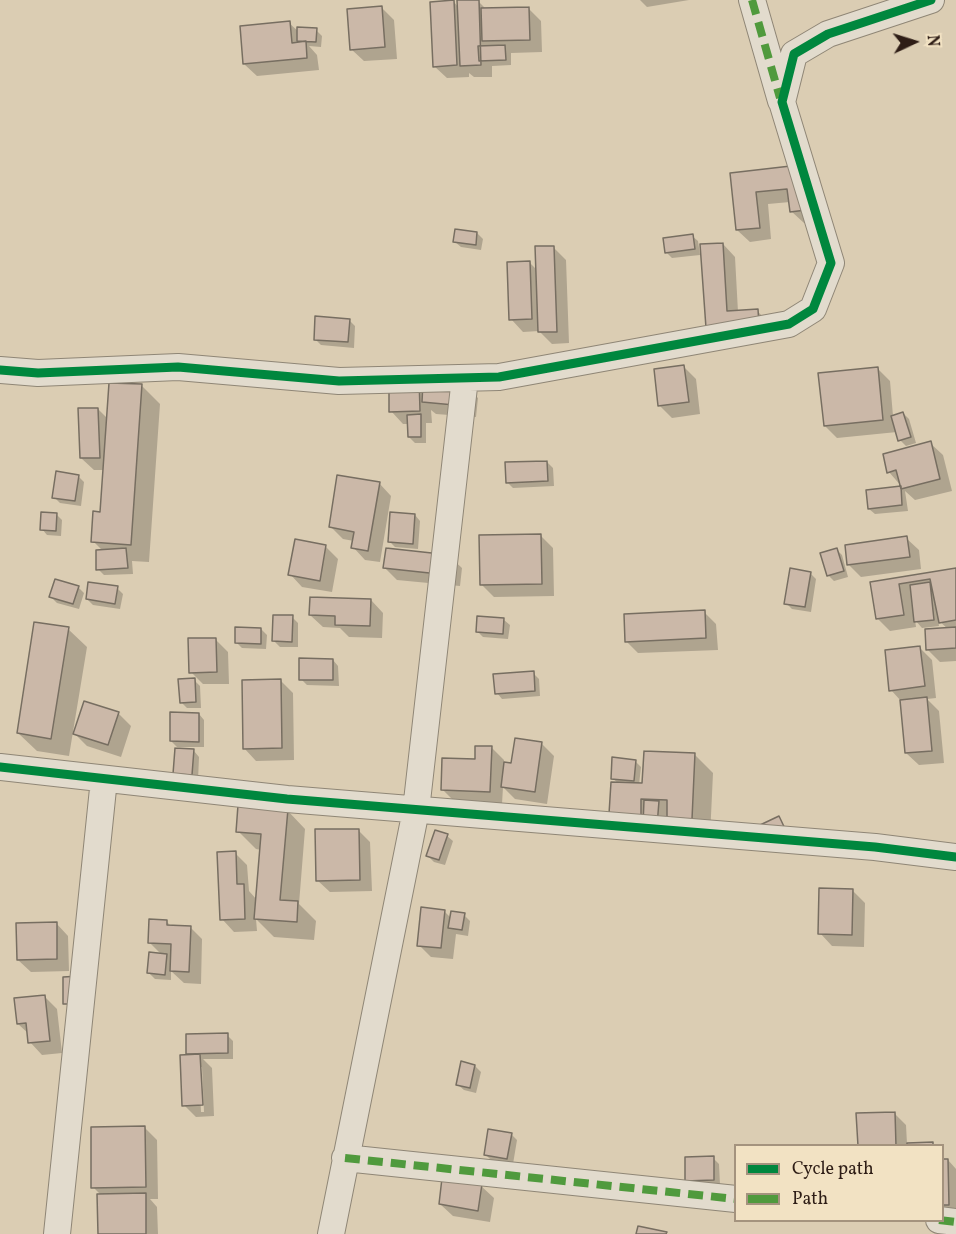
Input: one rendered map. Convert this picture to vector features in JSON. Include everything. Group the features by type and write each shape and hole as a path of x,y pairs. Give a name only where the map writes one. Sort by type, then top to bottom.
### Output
{"street":[{"path":"0,370 38,373 178,368 339,381 499,377 676,346 757,328 789,324 813,309 831,263 752,0"},
{"path":"782,102 794,54 828,34 931,0"},
{"path":"331,1234 416,810 465,378"},
{"path":"0,767 288,799 875,847 956,857"},
{"path":"57,1234 104,779"},
{"path":"345,1158 734,1199"}],"building":[{"path":"454,0 457,65 433,67 430,2"},
{"path":"457,0 479,0 481,65 460,66"},
{"path":"382,6 385,47 350,50 347,9"},
{"path":"529,7 530,40 482,41 481,8"},
{"path":"290,21 292,43 306,41 307,58 243,64 240,26"},
{"path":"297,27 317,28 316,42 297,41"},
{"path":"505,45 506,60 479,61 478,46"},
{"path":"808,164 814,209 790,212 787,189 756,192 760,228 736,230 730,173"},
{"path":"455,229 477,232 476,245 453,242"},
{"path":"693,234 695,249 665,253 663,238"},
{"path":"723,243 727,311 758,309 759,325 706,328 700,244"},
{"path":"535,246 554,246 557,332 538,332"},
{"path":"530,261 532,319 509,320 507,262"},
{"path":"315,316 350,319 348,342 314,340"},
{"path":"684,365 689,402 658,406 654,369"},
{"path":"878,367 883,420 824,426 818,373"},
{"path":"419,377 420,411 389,412 389,378"},
{"path":"423,381 466,384 465,406 422,402"},
{"path":"109,383 142,384 131,545 91,542 93,511 100,512"},
{"path":"78,408 98,408 100,458 80,458"},
{"path":"903,412 911,437 898,441 891,416"},
{"path":"421,414 421,437 408,437 407,415"},
{"path":"931,441 940,479 901,489 896,470 887,473 883,454"},
{"path":"547,461 548,481 506,483 505,462"},
{"path":"56,471 79,475 75,501 52,498"},
{"path":"337,475 380,482 368,551 351,548 354,532 329,527"},
{"path":"901,486 902,505 868,509 866,490"},
{"path":"41,512 57,513 56,531 40,530"},
{"path":"390,512 415,514 413,544 388,542"},
{"path":"541,534 542,584 480,585 479,535"},
{"path":"907,536 910,557 847,565 845,545"},
{"path":"295,539 326,545 320,581 288,575"},
{"path":"126,548 128,568 96,570 96,550"},
{"path":"386,548 450,555 448,575 383,568"},
{"path":"837,548 844,571 827,576 820,553"},
{"path":"790,568 811,572 805,607 784,604"},
{"path":"956,568 956,620 939,623 930,579 899,584 904,615 876,619 870,582"},
{"path":"55,579 79,586 73,604 49,597"},
{"path":"88,582 118,586 115,604 86,599"},
{"path":"930,582 934,620 914,622 910,585"},
{"path":"310,597 371,599 370,626 335,625 335,616 309,615"},
{"path":"705,610 706,638 625,642 624,614"},
{"path":"273,615 293,615 292,642 272,641"},
{"path":"477,616 504,618 503,634 476,632"},
{"path":"34,622 69,627 51,739 17,733"},
{"path":"235,627 261,628 261,644 235,643"},
{"path":"956,627 956,648 926,650 925,629"},
{"path":"188,638 216,638 217,672 189,673"},
{"path":"920,646 925,686 889,691 885,650"},
{"path":"299,658 333,659 333,680 299,680"},
{"path":"534,671 535,691 495,694 493,674"},
{"path":"195,678 196,702 180,703 178,679"},
{"path":"281,679 282,748 243,749 242,680"},
{"path":"927,697 932,751 905,753 900,700"},
{"path":"84,701 119,712 108,745 73,734"},
{"path":"170,712 199,713 199,742 170,741"},
{"path":"515,738 542,742 535,792 501,787 504,762 511,763"},
{"path":"475,746 492,746 490,792 441,790 442,758 475,759"},
{"path":"175,748 194,749 192,775 173,774"},
{"path":"644,751 695,753 692,819 667,818 667,800 641,799 641,816 609,814 611,782 642,783"},
{"path":"612,757 636,760 634,781 611,779"},
{"path":"644,800 659,801 657,826 643,825"},
{"path":"238,805 288,809 280,900 298,901 297,922 254,919 261,834 236,832"},
{"path":"779,816 788,835 760,825"},
{"path":"315,829 359,829 360,880 316,881"},
{"path":"435,830 448,834 439,860 426,856"},
{"path":"236,851 237,884 244,884 245,919 220,920 217,852"},
{"path":"819,888 853,889 852,935 818,934"},
{"path":"421,907 445,910 441,948 417,946"},
{"path":"451,911 465,913 462,930 448,928"},
{"path":"149,919 167,920 167,925 191,926 189,972 170,971 171,944 148,943"},
{"path":"57,922 57,959 17,960 16,923"},
{"path":"149,952 167,954 165,975 147,973"},
{"path":"80,976 80,1004 63,1004 63,977"},
{"path":"45,995 50,1041 28,1043 26,1023 17,1024 14,998"},
{"path":"228,1033 228,1053 186,1054 186,1034"},
{"path":"200,1054 203,1105 182,1106 180,1055"},
{"path":"461,1061 475,1065 470,1088 456,1085"},
{"path":"895,1112 896,1144 858,1144 856,1113"},
{"path":"145,1126 146,1187 91,1188 91,1127"},
{"path":"488,1129 512,1133 507,1159 484,1155"},
{"path":"933,1142 933,1144 907,1144"},
{"path":"714,1156 714,1180 685,1181 685,1157"},
{"path":"944,1159 948,1159 949,1205 944,1205"},
{"path":"442,1178 482,1184 478,1211 439,1204"},
{"path":"146,1193 146,1234 98,1234 97,1194"},
{"path":"638,1226 667,1232 666,1234 636,1234"}],"marked path":[{"path":"752,0 780,98"},
{"path":"345,1158 734,1199"},
{"path":"944,1221 956,1222"}],"cycle path":[{"path":"0,370 38,373 178,367 339,381 499,377 789,324 813,309 831,263 782,102 794,54 828,34 931,0"},
{"path":"0,767 287,799 875,847 956,857"}]}
